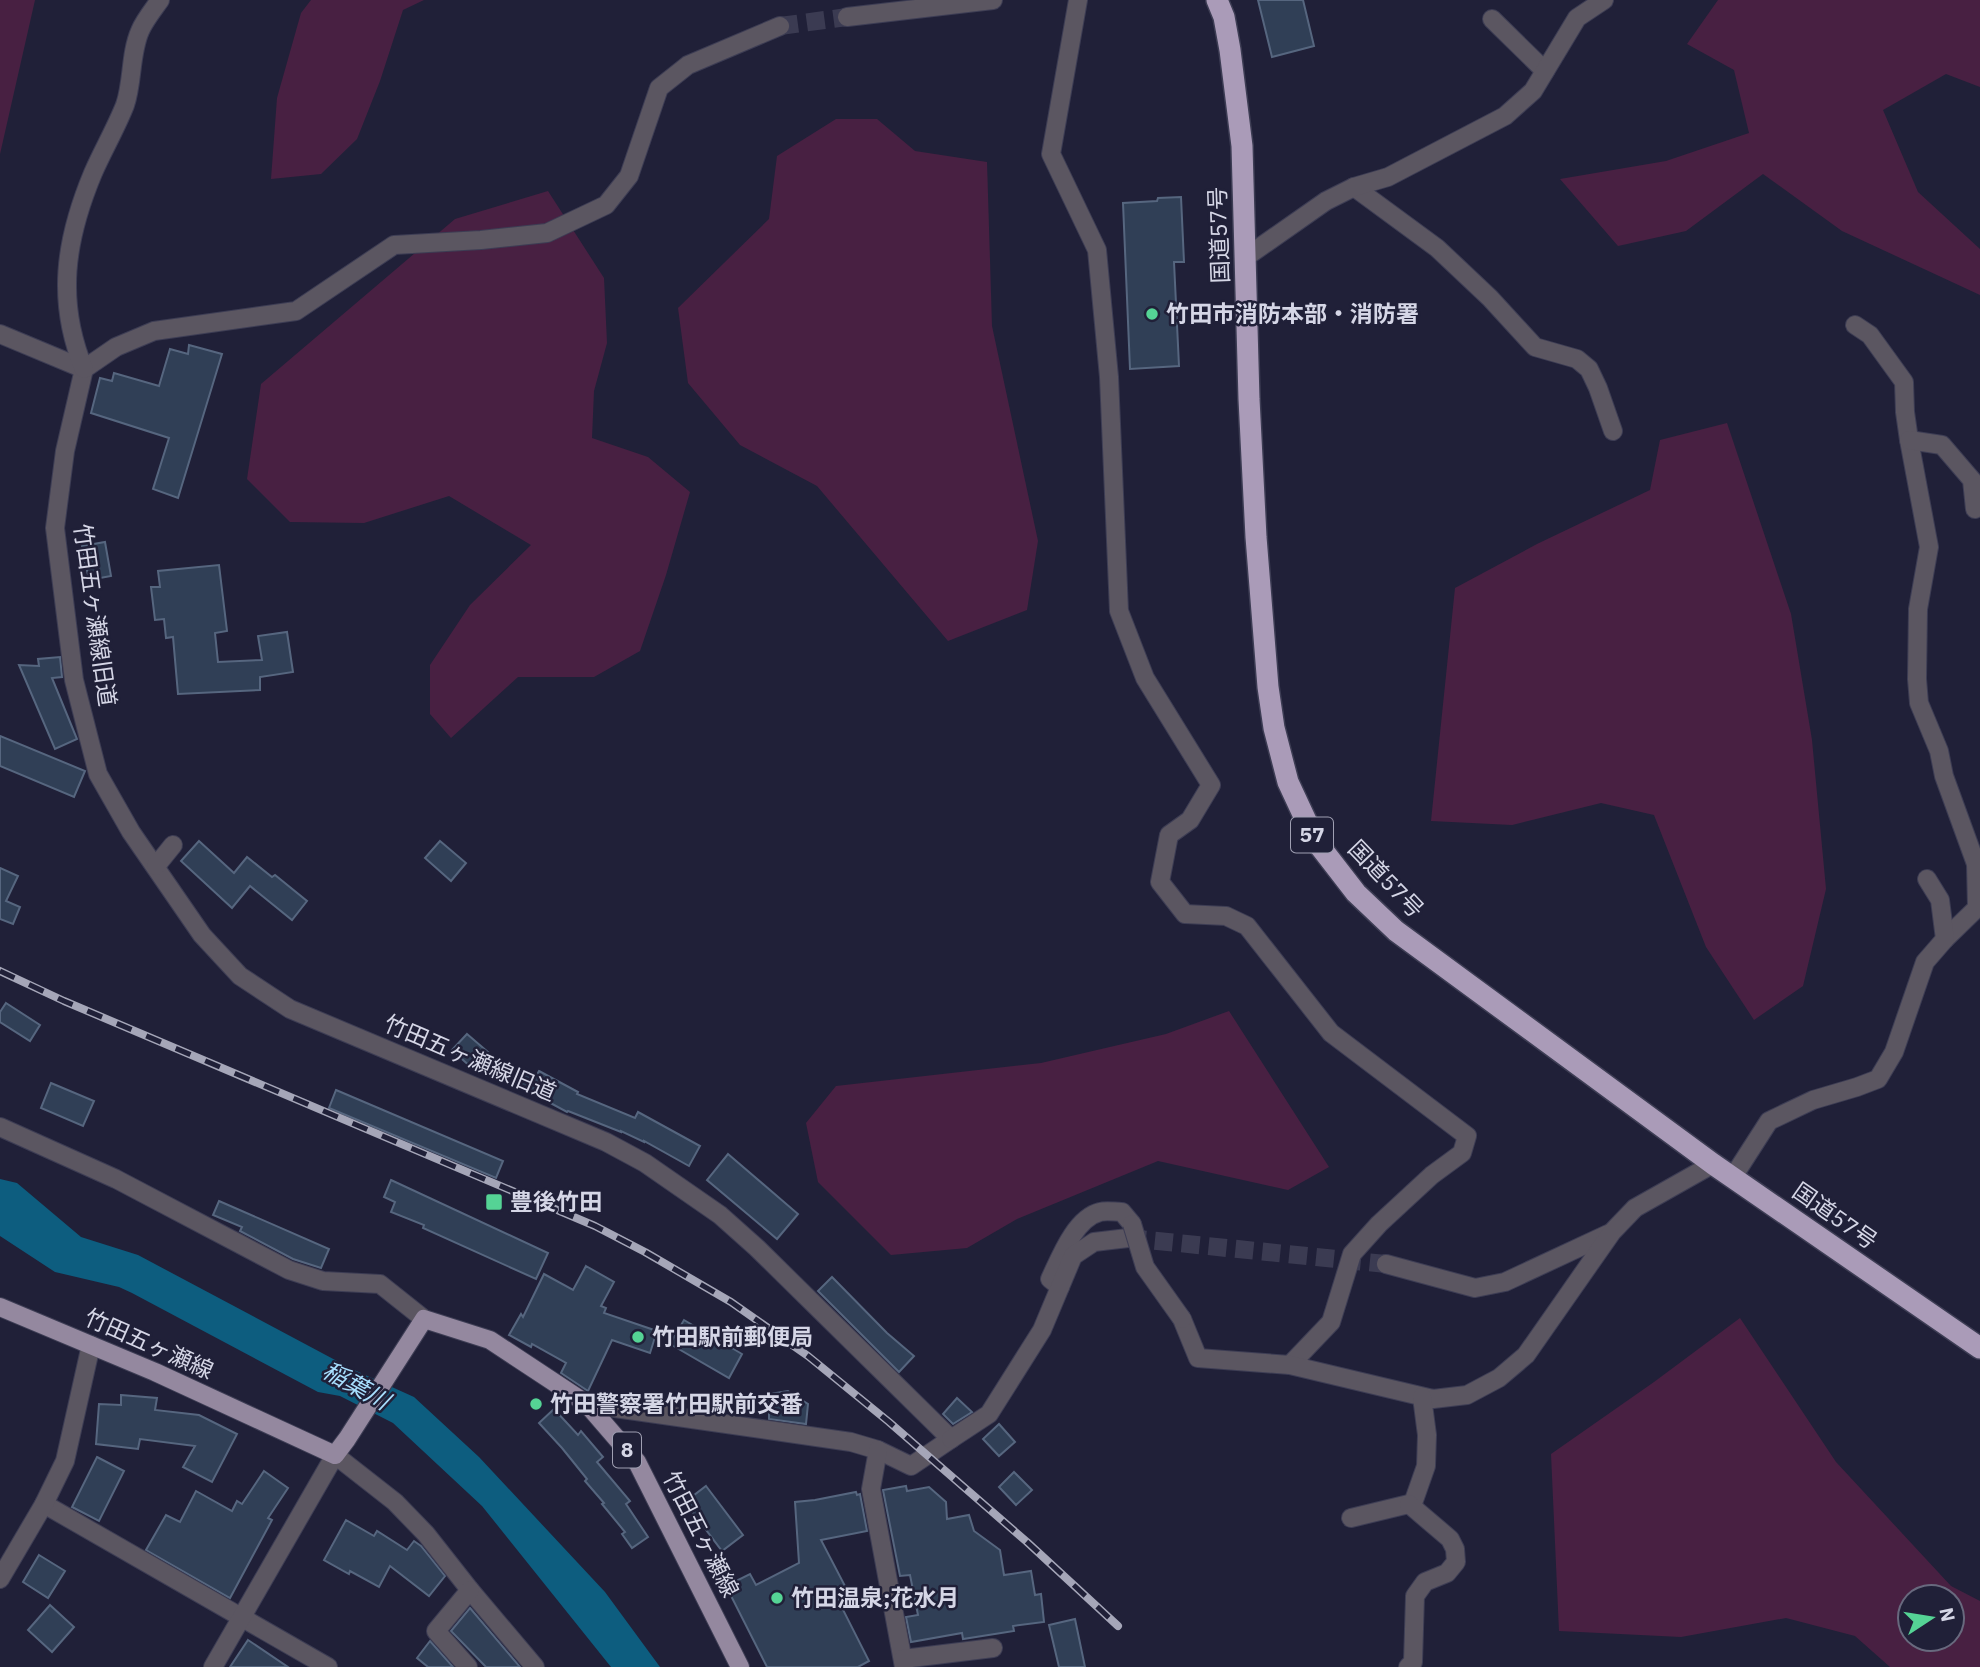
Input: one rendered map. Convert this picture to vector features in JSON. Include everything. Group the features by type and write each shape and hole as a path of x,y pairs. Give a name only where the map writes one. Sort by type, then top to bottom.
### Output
{"highway":[{"name":"国道57号","path":"1217,0 1224,18 1230,50 1242,145 1249,399 1268,687 1274,728 1288,782 1309,830 1326,857 1356,893 1396,931 1713,1164 1980,1348"}],"main road":[{"name":"竹田五ヶ瀬線","path":"0,1307 335,1455"},
{"path":"335,1455 424,1319"},
{"name":"竹田五ヶ瀬線","path":"424,1319 490,1340 587,1404 637,1462 740,1667"}],"street":[{"path":"85,369 76,350 67,308 67,268 76,222 93,174 125,104 140,32 160,0"},
{"path":"847,17 993,0"},
{"path":"1078,0 1051,154 1097,250 1109,377 1119,611 1145,678 1211,785 1190,820 1169,835 1160,883 1185,914 1226,916 1247,926 1331,1032 1467,1136 1461,1153 1379,1224 1352,1254 1331,1322 1290,1365"},
{"path":"1246,257 1326,201 1354,187 1388,177 1505,116 1533,92 1577,19 1604,0"},
{"path":"1493,19 1545,71"},
{"path":"85,369 116,347 154,331 296,311 394,245 547,233 606,205 629,176 659,88 688,65 780,26"},
{"path":"1354,187 1437,248 1490,298 1535,347 1577,359 1589,369 1613,431"},
{"path":"1733,1177 1769,1121 1813,1100 1878,1079 1894,1052 1925,962 1977,908 1976,864 1944,776 1939,751 1919,703 1918,609 1928,547 1909,440 1904,382 1870,335 1855,325"},
{"path":"0,334 85,369"},
{"name":"竹田五ヶ瀬線旧道","path":"85,369 65,451 55,528 75,680 98,774 131,832 202,935 240,976 290,1009 606,1142 645,1163 720,1214 951,1439"},
{"path":"1909,440 1942,446 1972,480 1975,509"},
{"path":"156,866 173,845"},
{"path":"1927,879 1940,900 1945,939"},
{"path":"0,1127 116,1179 289,1270 323,1281 380,1284 424,1319"},
{"path":"1060,1287 1050,1279 1070,1237 1098,1212 1122,1212 1144,1267 1182,1319 1198,1358 1290,1365 1433,1399 1467,1395 1499,1378 1526,1355 1612,1232 1635,1208 1713,1164"},
{"path":"587,1404 851,1442 878,1450 911,1466 989,1414 1042,1330 1073,1256 1094,1242 1130,1231"},
{"path":"1386,1264 1475,1288 1505,1282 1612,1232"},
{"path":"0,1579 44,1504 65,1461 91,1345"},
{"path":"1351,1518 1413,1503 1426,1466 1427,1435 1422,1397"},
{"path":"878,1450 871,1489 904,1663 993,1648"},
{"path":"213,1667 335,1455 395,1502 426,1534 535,1667"},
{"path":"44,1504 328,1667"},
{"path":"1408,1667 1413,1662 1415,1596 1425,1582 1447,1573 1456,1562 1455,1549 1450,1539 1409,1504"},
{"path":"468,1667 436,1631 470,1590"}],"shaded area":[{"path":"0,0 35,0 0,154"},
{"path":"311,0 424,0 403,10 380,81 357,139 321,174 271,179 277,98 301,13"},
{"path":"1718,0 1980,0 1980,87 1946,74 1883,110 1918,192 1980,249 1980,295 1842,231 1763,174 1686,231 1618,246 1560,179 1666,161 1749,133 1734,70 1687,44"},
{"path":"836,119 877,119 915,151 987,162 992,326 1038,541 1027,610 948,641 817,486 740,445 688,383 678,308 769,219 777,156"},
{"path":"548,191 604,278 607,343 594,391 592,438 648,457 690,492 640,651 594,677 518,677 451,738 430,714 430,665 470,605 531,545 449,496 364,523 290,522 247,479 261,384 455,219"},
{"path":"1727,423 1791,614 1812,740 1826,889 1803,986 1754,1020 1706,947 1654,815 1601,803 1512,825 1431,821 1455,588 1537,544 1650,490 1660,440"},
{"path":"1229,1011 1329,1167 1288,1190 1158,1161 1017,1219 967,1248 891,1255 818,1182 806,1123 836,1086 1041,1063 1166,1034"},
{"path":"1740,1318 1836,1462 1948,1583 1896,1583 1896,1653 1966,1653 1966,1594 1980,1601 1980,1667 1890,1667 1855,1636 1786,1618 1681,1637 1559,1631 1551,1454"}],"water":[{"name":"稲葉川","path":"0,1179 17,1183 81,1237 138,1255 352,1369 414,1397 479,1457 605,1592 660,1667 611,1667 482,1506 393,1423 340,1396 318,1392 119,1287 55,1272 0,1236"}],"building":[{"path":"1258,0 1303,0 1314,46 1272,57"},
{"name":"竹田市消防本部・消防署","path":"1181,197 1184,262 1174,262 1179,366 1130,369 1123,203"},
{"path":"189,345 222,354 178,498 153,489 169,438 91,413 100,378 112,381 114,373 159,386 170,349 188,354"},
{"path":"105,542 111,576 89,580 82,546"},
{"path":"219,565 227,631 215,633 218,662 262,660 258,636 287,632 293,672 260,677 260,690 178,694 173,637 166,638 164,619 155,620 151,587 160,587 158,571"},
{"path":"60,657 62,677 52,678 77,739 55,749 19,665 39,666 38,659"},
{"path":"0,736 85,771 74,797 0,766"},
{"path":"199,841 234,873 247,857 307,901 292,920 250,886 232,908 181,861"},
{"path":"440,841 466,863 451,881 425,858"},
{"path":"0,868 18,876 6,901 20,907 13,924 0,919"},
{"path":"6,1003 40,1025 30,1041 0,1022 0,1012"},
{"path":"467,1034 488,1052 473,1069 452,1050"},
{"path":"539,1071 578,1092 577,1094 635,1118 638,1112 700,1146 689,1166 644,1141 567,1112 519,1086 526,1074 535,1078"},
{"path":"51,1083 94,1101 83,1126 41,1108"},
{"path":"336,1090 503,1161 496,1178 329,1108"},
{"path":"728,1154 798,1214 777,1239 707,1180"},
{"path":"391,1180 548,1253 536,1279 391,1212 395,1202 384,1197"},
{"path":"219,1201 329,1249 321,1268 293,1259 240,1231 242,1227 213,1215"},
{"path":"586,1266 614,1282 601,1306 606,1308 604,1313 657,1331 650,1353 612,1340 588,1391 561,1373 566,1363 509,1335 521,1314 523,1317 544,1274 573,1290"},
{"path":"832,1277 887,1333 914,1356 899,1372 818,1291"},
{"path":"684,1320 742,1354 729,1378 670,1344"},
{"path":"788,1391 808,1404 806,1424 769,1419 769,1394"},
{"path":"121,1395 157,1398 155,1410 199,1415 237,1434 212,1482 183,1467 195,1446 140,1439 138,1449 96,1444 99,1404 121,1405"},
{"path":"957,1398 972,1412 953,1424 943,1414"},
{"path":"554,1409 578,1435 581,1431 603,1457 597,1462 630,1501 626,1504 648,1537 632,1548 622,1534 625,1532 585,1481 587,1479 539,1423"},
{"path":"999,1424 1015,1442 999,1456 983,1439"},
{"path":"97,1457 124,1471 99,1521 72,1507"},
{"path":"264,1471 288,1488 268,1518 272,1520 230,1598 146,1550 166,1515 180,1522 196,1491 232,1511 237,1501 242,1504"},
{"path":"1014,1472 1032,1490 1016,1505 999,1487"},
{"path":"706,1486 743,1535 722,1551 685,1502"},
{"path":"906,1486 907,1491 929,1487 946,1502 947,1519 969,1515 974,1531 1000,1550 1004,1575 1031,1571 1035,1595 1041,1594 1044,1622 1013,1626 1014,1631 963,1639 962,1633 911,1642 906,1617 918,1615 910,1575 900,1576 883,1490"},
{"name":"竹田温泉;花水月","path":"856,1492 857,1495 860,1494 867,1531 821,1540 845,1586 834,1592 869,1661 858,1667 767,1667 726,1586 750,1574 756,1585 799,1563 795,1502"},
{"path":"346,1520 374,1536 377,1531 407,1550 414,1541 445,1576 429,1596 390,1566 379,1587 324,1560"},
{"path":"39,1555 65,1571 48,1598 23,1582"},
{"path":"50,1605 74,1627 52,1652 28,1630"},
{"path":"470,1608 520,1667 486,1667 451,1631"},
{"path":"1075,1619 1085,1667 1059,1667 1049,1625"},
{"path":"248,1640 288,1667 230,1667"},
{"path":"430,1641 453,1667 428,1667 417,1658"}],"tunnel":[{"path":"780,26 847,17"},
{"path":"1128,1238 1386,1264"}],"railway":[{"path":"0,971 64,1001 595,1226 731,1302 808,1356 889,1422 1027,1542 1118,1626"}],"place":[{"name":"竹田市消防本部・消防署","path":"1152,314"},
{"name":"豊後竹田","path":"494,1202"},
{"name":"竹田駅前郵便局","path":"638,1337"},
{"name":"竹田警察署竹田駅前交番","path":"536,1404"},
{"name":"竹田温泉;花水月","path":"777,1598"}]}
